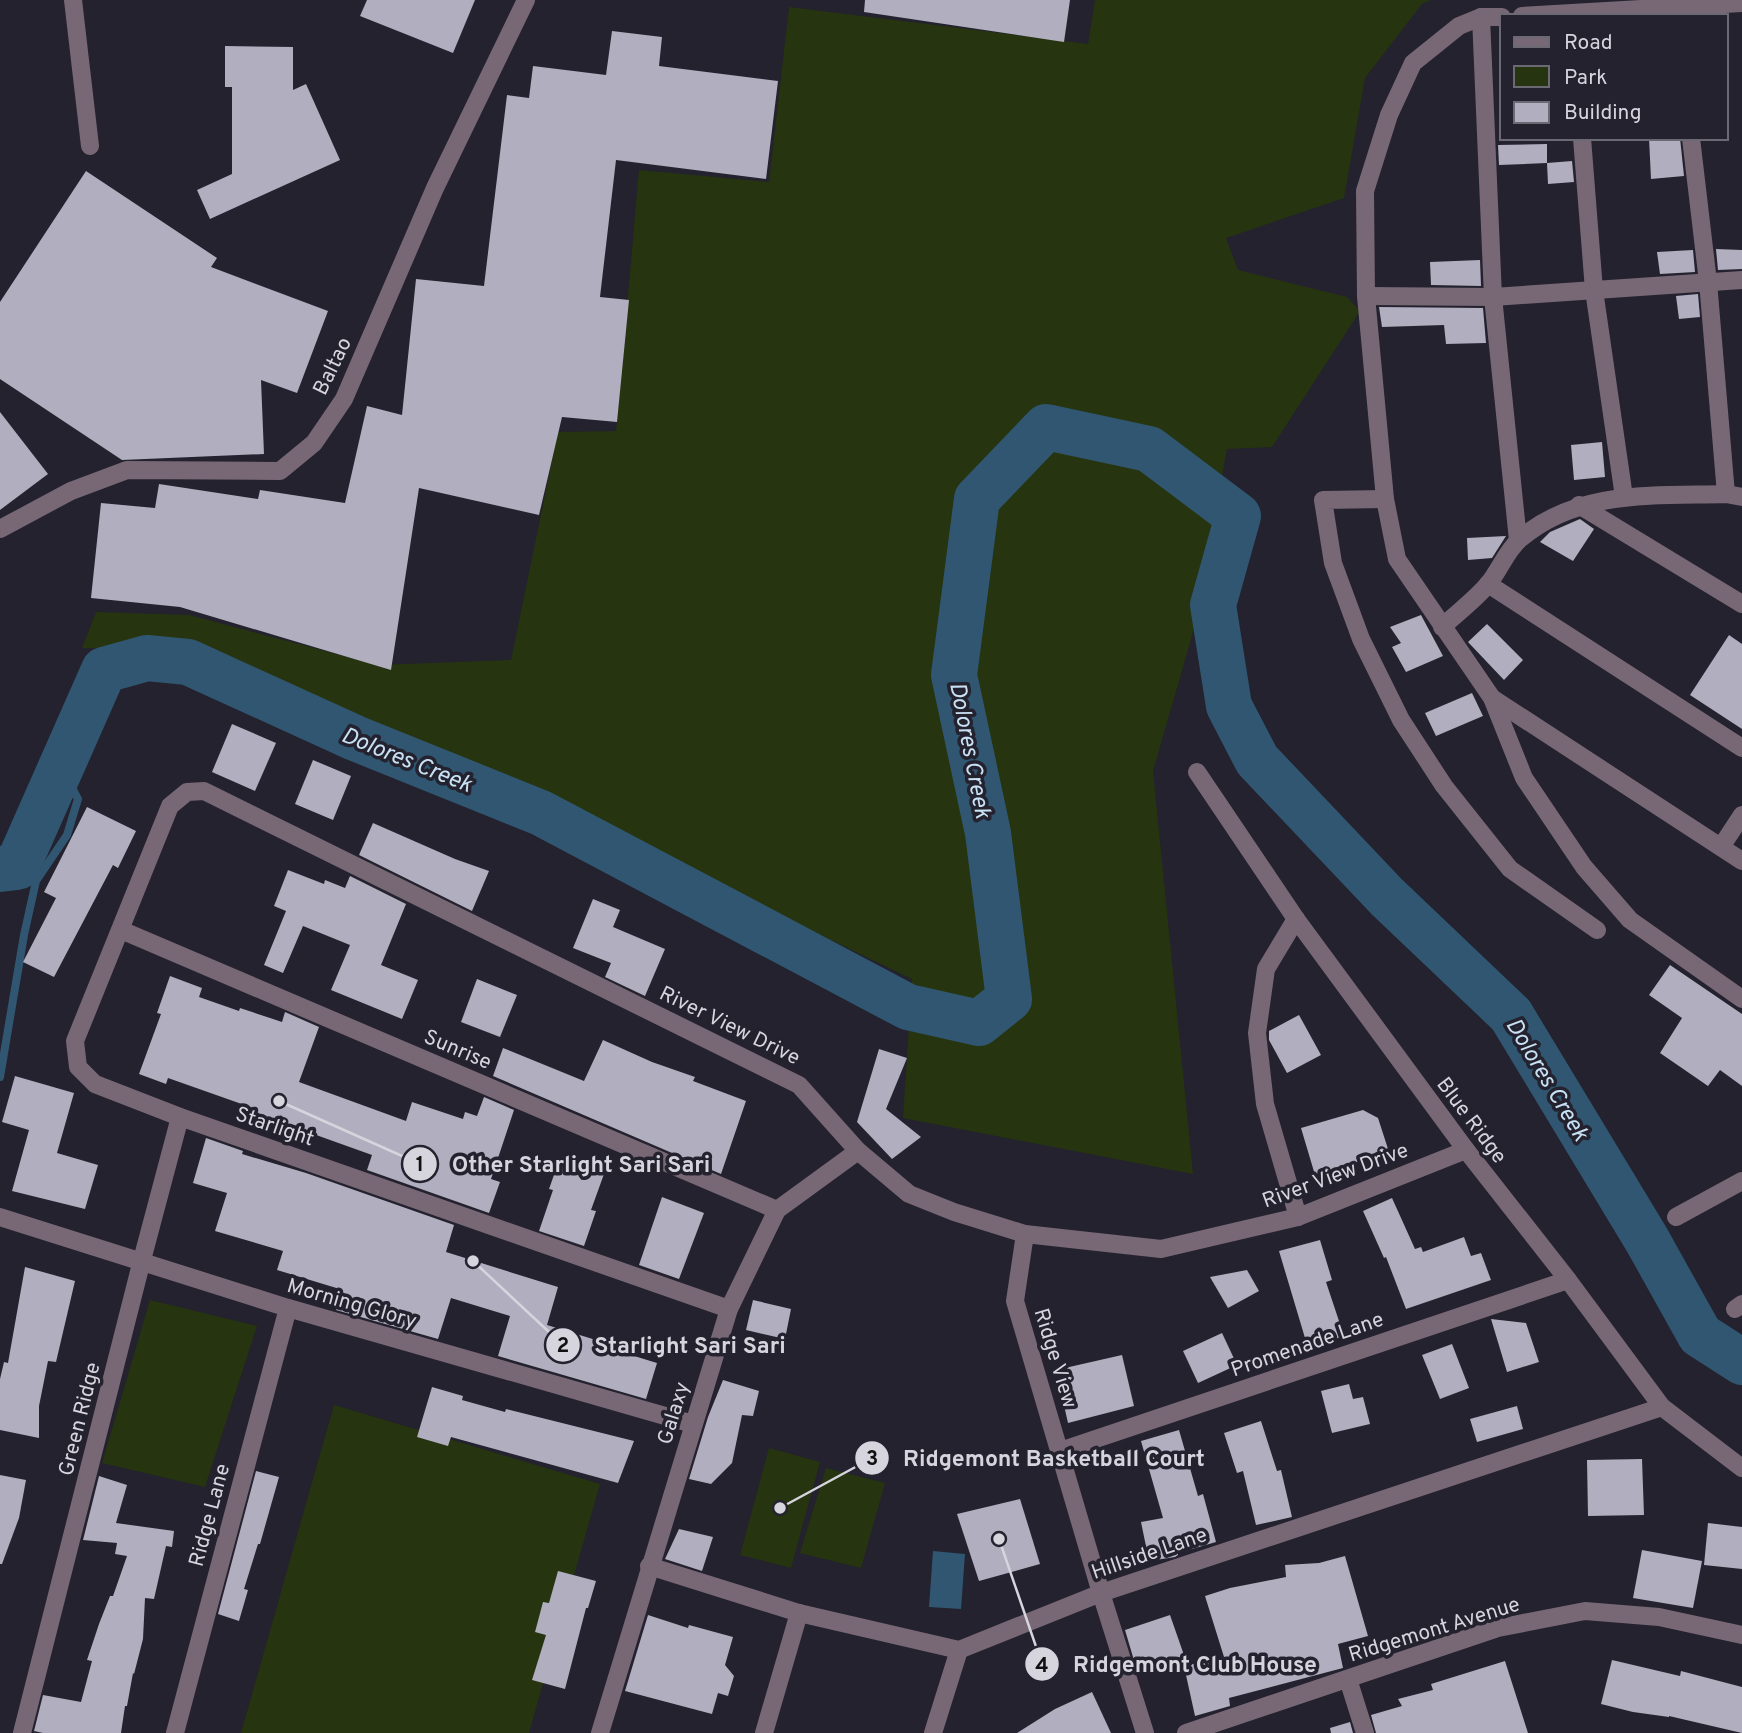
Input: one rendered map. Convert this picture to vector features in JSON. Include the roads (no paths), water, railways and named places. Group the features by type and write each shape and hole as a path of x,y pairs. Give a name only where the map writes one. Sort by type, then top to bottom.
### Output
{"street":[{"path":"73,0 90,146"},
{"name":"Baltao","path":"0,529 71,491 127,470 280,471 314,443 344,399 435,188 526,0"},
{"path":"1598,14 1677,11 1742,3"},
{"path":"1500,16 1481,17 1459,26 1413,63 1389,115 1365,191 1366,296 1385,499 1397,559 1492,698 1524,778 1584,867 1630,920 1742,999"},
{"path":"1481,17 1493,297 1518,540"},
{"path":"1582,140 1594,290 1624,497"},
{"path":"1442,627 1488,584 1518,540 1550,518 1579,505 1624,497 1734,495 1691,140"},
{"path":"1366,296 1493,297 1742,280"},
{"path":"1385,499 1323,500 1333,563 1361,639 1402,720 1444,786 1510,869 1597,930"},
{"path":"1579,505 1742,604"},
{"path":"1488,584 1742,748"},
{"path":"1492,698 1742,861"},
{"name":"Blue Ridge","path":"1197,772 1296,919 1466,1150 1568,1280 1662,1407 1742,1468"},
{"name":"River View Drive","path":"170,806 187,792 204,791 799,1085 858,1151 909,1194 954,1212 1025,1234 1161,1249 1298,1217 1466,1150"},
{"name":"Starlight","path":"170,806 75,1041 78,1067 95,1084 180,1117 729,1308"},
{"path":"1721,847 1742,815"},
{"path":"1296,919 1266,969 1257,1034 1265,1104 1298,1217"},
{"name":"Sunrise","path":"121,930 777,1210"},
{"name":"Green Ridge","path":"22,1733 180,1117"},
{"name":"Galaxy","path":"600,1733 729,1308 777,1210 858,1151"},
{"path":"1676,1217 1742,1181"},
{"name":"Morning Glory","path":"0,1217 288,1308 693,1424"},
{"name":"Ridge View","path":"1025,1234 1015,1301 1145,1733"},
{"name":"Promenade Lane","path":"1060,1451 1568,1280"},
{"name":"Ridge Lane","path":"175,1733 288,1308"},
{"name":"Hillside Lane","path":"959,1650 1101,1592 1662,1407"},
{"path":"649,1566 799,1613 959,1650 933,1733"},
{"name":"Ridgemont Avenue","path":"1186,1733 1498,1628 1585,1611 1659,1617 1742,1635"},
{"path":"764,1733 799,1613"},
{"path":"1348,1679 1365,1733"}],"water":[{"path":"933,1551 965,1554 961,1609 929,1607"}],"waterway":[{"name":"Dolores Creek","path":"0,869 17,867 104,670 147,658 188,662 355,738 541,813 908,1007 979,1023 1009,999 988,833 954,675 977,499 1046,427 1149,449 1238,516 1213,605 1229,706 1257,760 1387,897 1511,1015 1647,1240 1700,1335 1742,1362"},
{"path":"0,1077 36,881 67,835 78,799 61,766"}],"place":[{"name":"Other Starlight Sari Sari","path":"279,1101"},
{"name":"Starlight Sari Sari","path":"473,1261"},
{"name":"Ridgemont Basketball Court","path":"780,1508"},
{"name":"Ridgemont Club House","path":"999,1539"}]}
